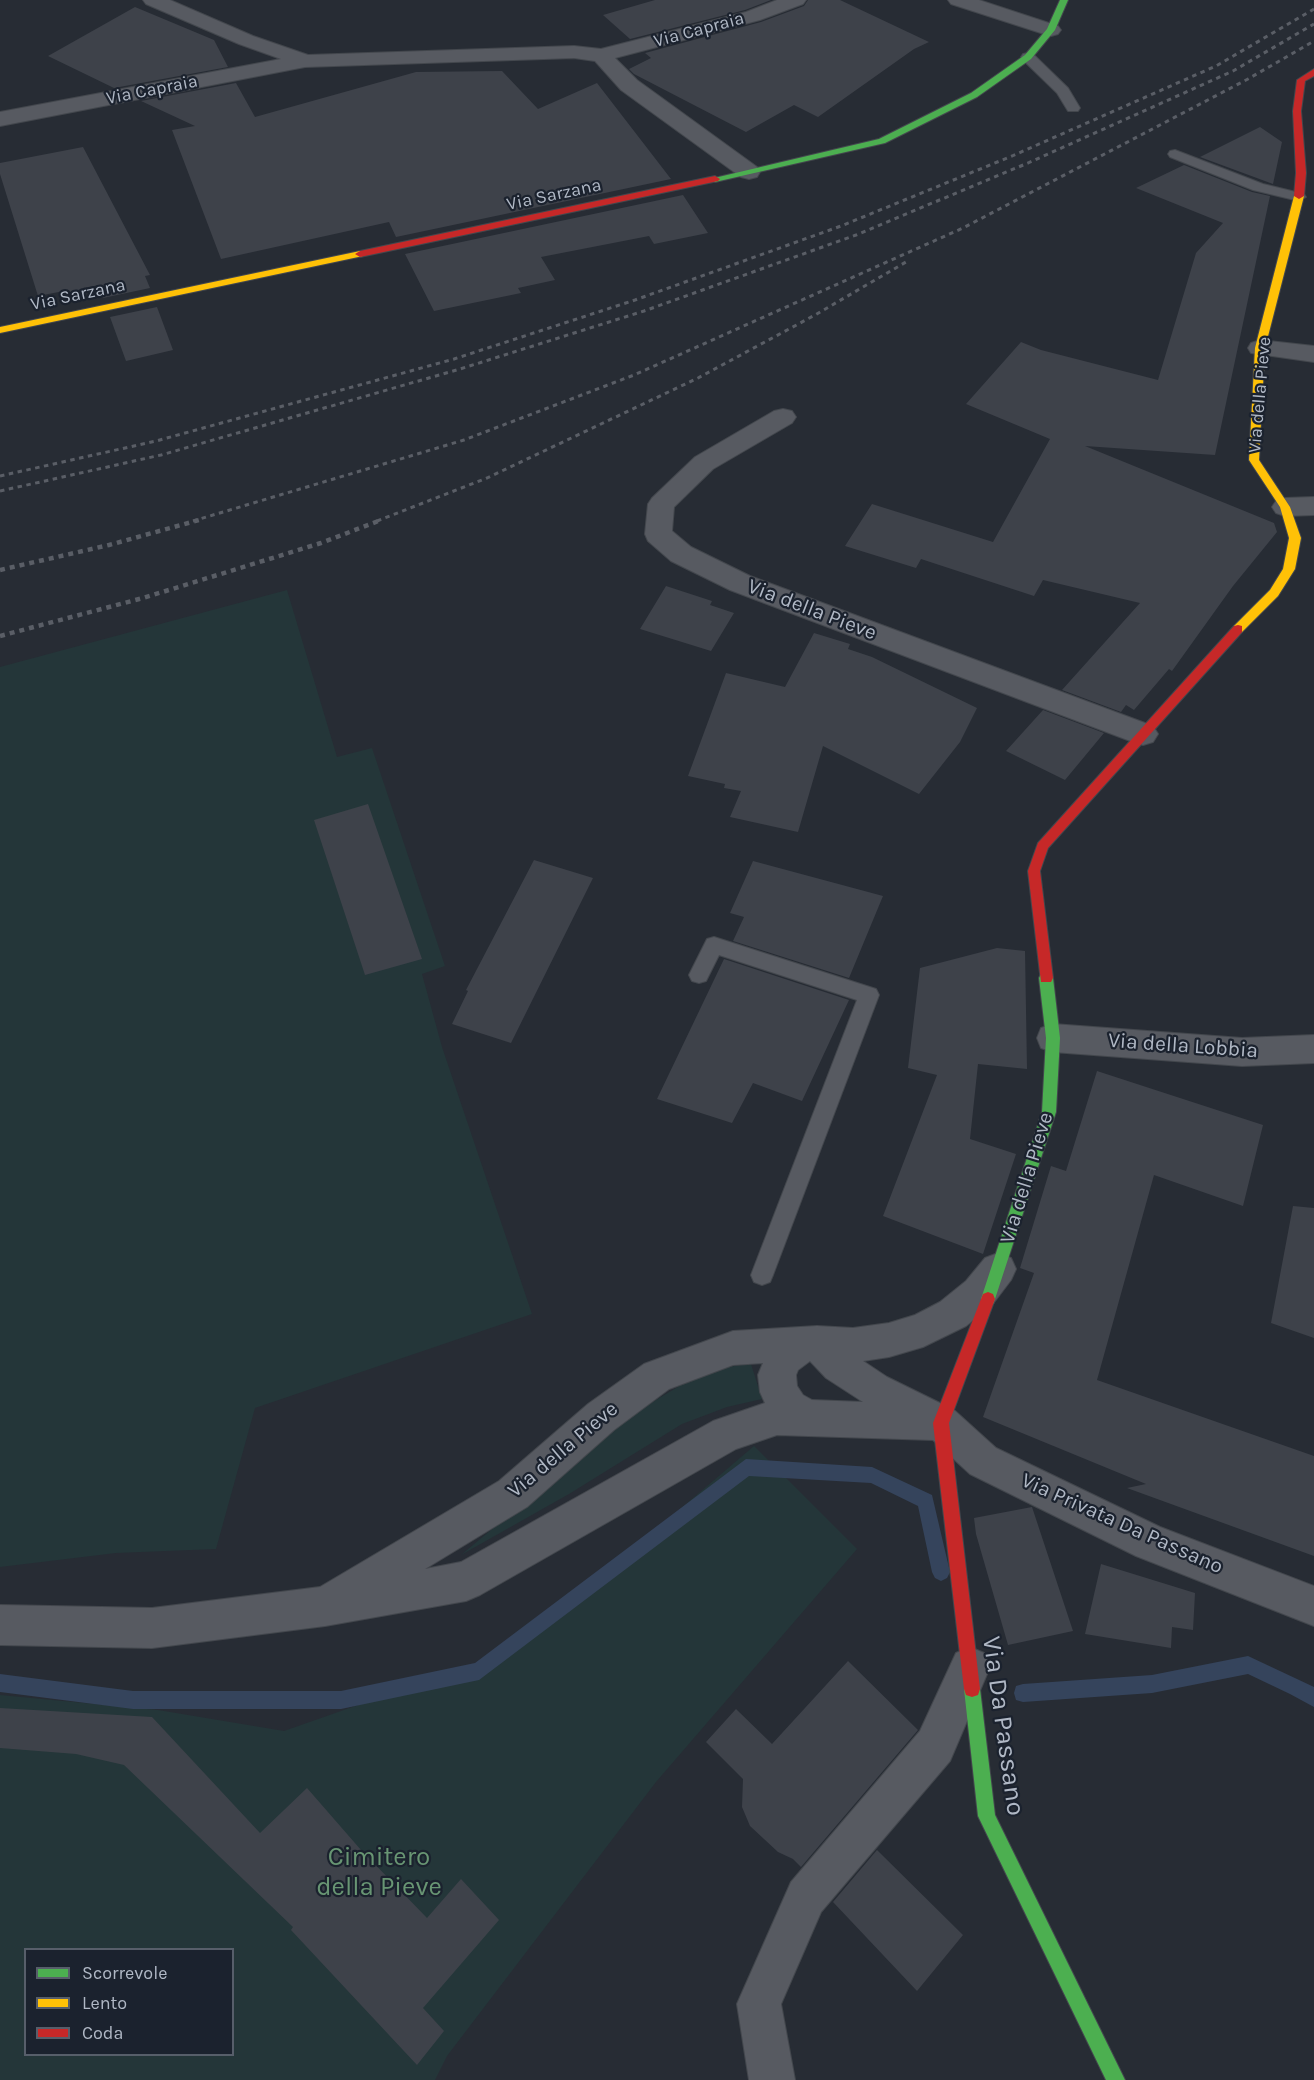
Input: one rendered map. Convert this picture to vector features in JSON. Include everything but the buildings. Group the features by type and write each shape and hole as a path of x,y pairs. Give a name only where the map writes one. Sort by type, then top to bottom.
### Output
{"street":[{"name":"Via Capraia","path":"153,0 246,40 305,61"},
{"path":"733,0 753,16"},
{"name":"Via Capraia","path":"0,119 305,61 574,52 601,56 753,16 796,0"},
{"path":"958,0 1051,30"},
{"name":"Via Sarzana","path":"0,330 749,172 882,141 974,96 1028,57 1051,30 1064,0"},
{"path":"601,56 629,85 749,172"},
{"name":"Via della Pieve","path":"0,1625 152,1628 325,1606 466,1581 726,1434 777,1417 941,1423 999,1268 1049,1112 1053,1038 1034,871 1042,846 1229,638 1274,593 1289,569 1295,538 1285,507 1254,460 1260,348 1299,196 1301,173 1297,111 1301,80 1314,72"},
{"path":"1260,348 1314,354"},
{"name":"Via della Pieve","path":"783,417 704,463 661,504 658,534 681,554 740,583 1143,734"},
{"path":"1285,507 1314,506"},
{"name":"Via della Lobbia","path":"1053,1038 1242,1052 1314,1049"},
{"name":"Via della Pieve","path":"325,1606 513,1494 601,1418 657,1376 733,1348 817,1343 853,1345 889,1340 923,1330 953,1314 970,1300 999,1268"},
{"path":"817,1343 839,1366 874,1389 941,1423"},
{"name":"Via della Pieve","path":"806,1417 790,1408 779,1392 777,1375 784,1358 798,1347 817,1343"},
{"name":"Via Privata Da Passano","path":"941,1423 983,1461 1150,1542 1314,1606"},
{"name":"Via Da Passano","path":"941,1423 987,1816 1116,2080"},
{"path":"772,2080 759,2004 806,1897 935,1746 970,1667"}],"lane":[{"path":"1028,57 1063,91 1073,108"},
{"path":"1175,154 1258,187 1299,196"},
{"path":"699,975 714,945 869,995 762,1275"}],"green space":[{"path":"287,590 337,757 372,748 445,966 422,974 442,1047 532,1314 255,1408 216,1549 116,1553 0,1567 0,667"},
{"path":"751,1364 762,1399 727,1407 682,1424 569,1494 461,1555 624,1419 708,1369"},
{"name":"Cimitero della Pieve","path":"754,1446 857,1549 656,1782 447,2056 435,2080 0,2080 0,1695 158,1710 284,1731 515,1650"}],"waterway":[{"path":"0,1683 133,1700 341,1700 479,1671 746,1467 872,1475 926,1501 941,1572"},
{"path":"1023,1693 1152,1684 1248,1665 1297,1687 1314,1698"}],"railway":[{"path":"0,476 156,441 454,359 635,300 841,226 1012,156 1216,66 1314,9"},
{"path":"0,491 161,455 460,369 644,311 856,235 1028,163 1233,71 1314,24"},
{"path":"193,521 464,440 634,375 963,228 1248,79 1314,41"},
{"path":"377,521 487,478 698,378 815,315 906,262"},
{"path":"0,570 109,545 199,520"},
{"path":"0,636 143,598 321,543 381,520"}],"traffic: fast":[{"path":"715,179 882,141 974,95 1028,57 1051,30 1064,0"},
{"path":"988,1299 1049,1112 1053,1038 1046,978"},
{"path":"972,1689 987,1816 1116,2080"}],"traffic: slow":[{"path":"1238,629 1274,593 1289,569 1295,538 1285,507 1254,460 1260,348 1299,196"},
{"path":"0,330 360,254"}],"traffic: jam":[{"path":"1299,196 1301,173 1297,111 1301,80 1314,72"},
{"path":"360,254 715,179"},
{"path":"1046,978 1034,871 1042,846 1238,629"},
{"path":"972,1689 941,1423 988,1299"}]}
